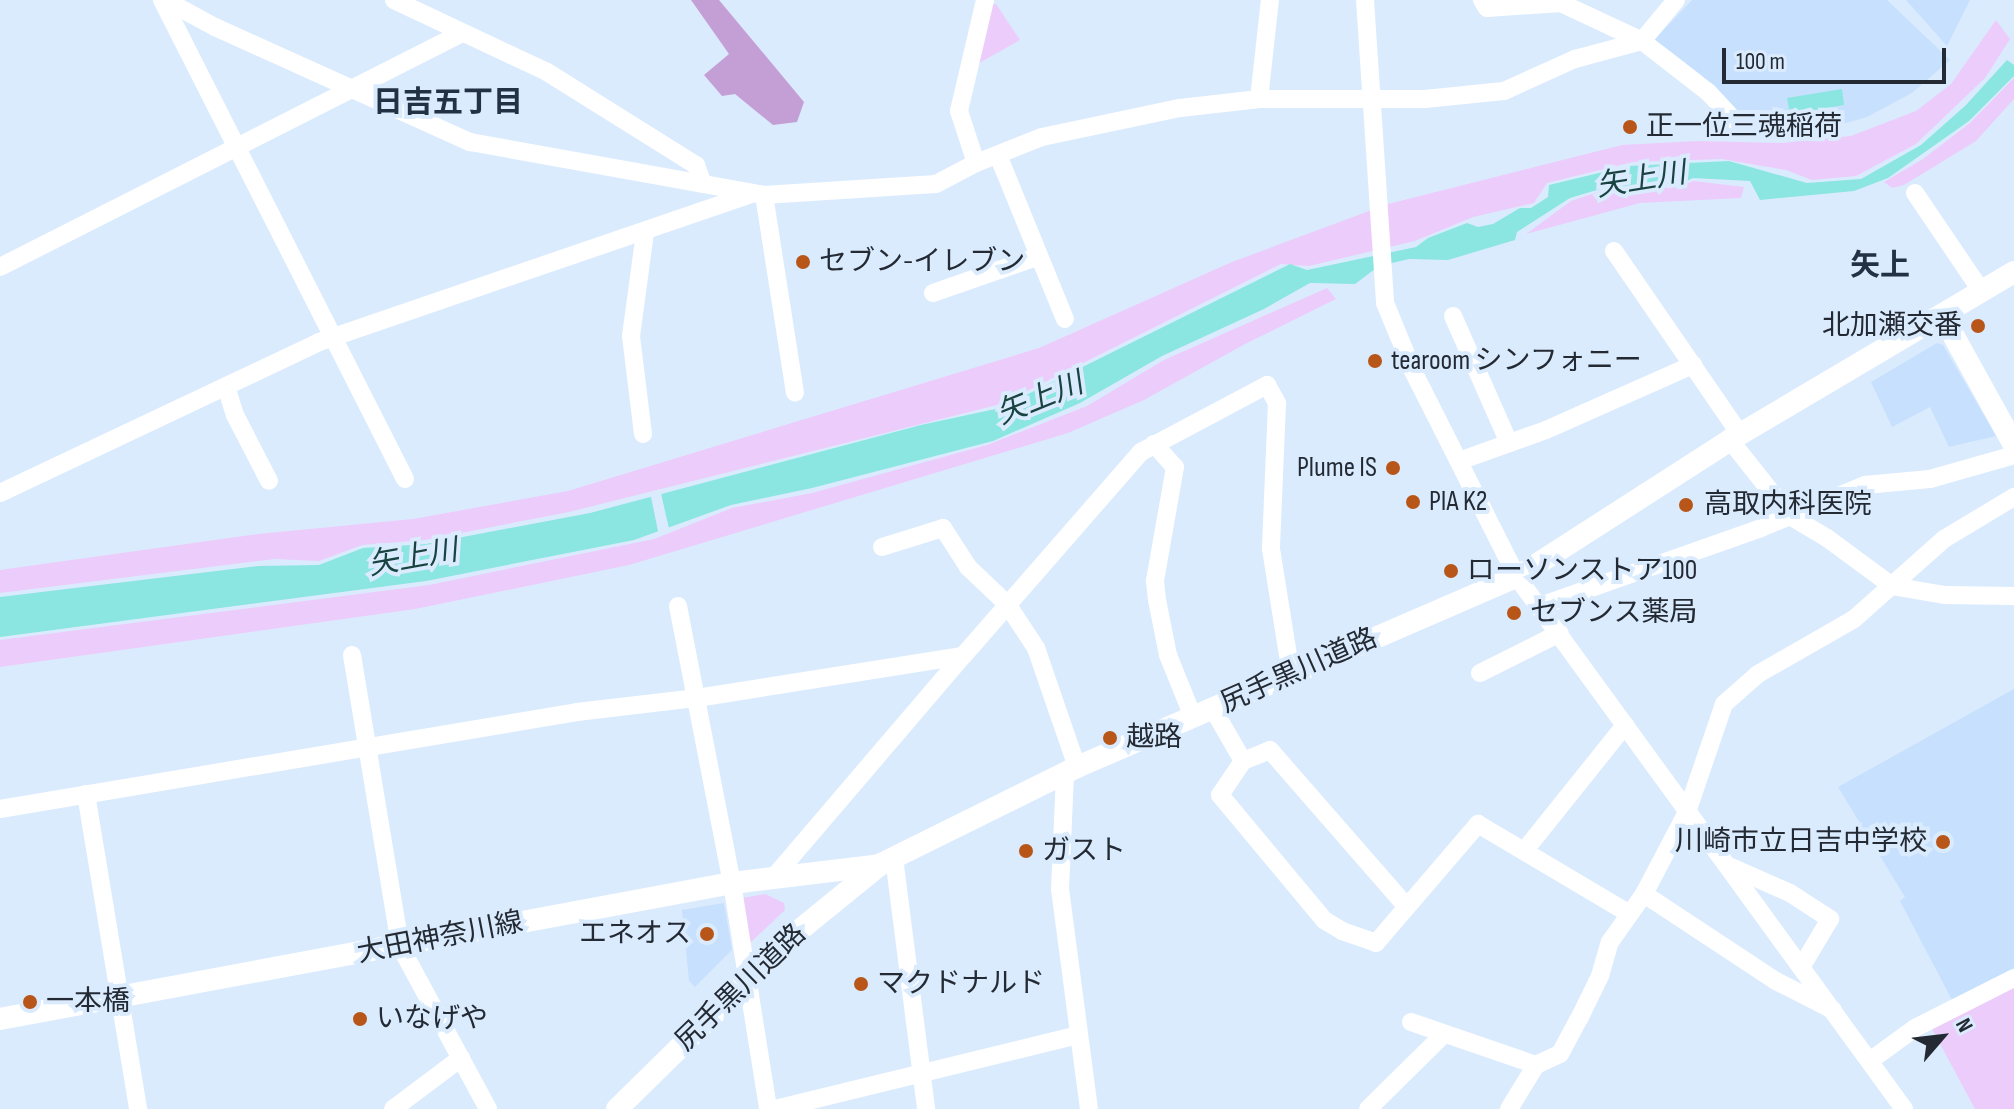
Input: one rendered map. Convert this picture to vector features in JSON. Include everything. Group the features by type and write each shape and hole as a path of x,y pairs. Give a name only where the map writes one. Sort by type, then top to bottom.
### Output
{"main road":[{"name":"尻手黒川道路","path":"617,1109 796,933 888,861 1071,771 1517,577 1735,437 2014,272"},
{"path":"1942,315 2014,445"},
{"name":"大田神奈川線","path":"0,1019 732,883 888,861"}],"street":[{"path":"164,0 215,27 470,142 759,194 936,184 976,163 1066,132 1180,108 1259,99 1425,99 1504,91 1560,64 1642,41 1676,0"},
{"path":"164,0 405,479"},
{"path":"394,0 460,34 547,72 696,165 703,184"},
{"path":"976,163 959,111 985,0"},
{"path":"1259,99 1270,0"},
{"path":"1482,0 1487,8 1561,3 1642,41 1708,92 1734,120"},
{"path":"1371,1 1373,99 1385,303 1413,371 1517,577 1687,812 1731,867 1904,1109"},
{"path":"0,267 460,34"},
{"path":"998,155 1065,319"},
{"path":"1915,193 1982,292"},
{"path":"0,493 333,337 759,194"},
{"path":"759,194 795,393"},
{"path":"643,434 631,336 645,233"},
{"path":"1614,251 1693,365 1735,437 1790,516 1827,538 1892,586 1945,595 2014,596"},
{"path":"933,293 1039,256"},
{"path":"1453,316 1509,443"},
{"path":"1459,461 1693,365"},
{"path":"774,877 1141,452 1267,385 1277,403 1271,549 1291,674"},
{"path":"226,386 235,415 269,481"},
{"path":"1154,444 1175,467 1155,581 1168,655 1203,713 1243,761"},
{"path":"1540,606 1790,516 1865,485 1930,479 2014,455"},
{"path":"1509,1109 1536,1065 1560,1054 1600,976 1610,942 1644,894 1687,812 1724,704 1758,674 1854,619 1944,539 2014,497"},
{"path":"882,547 943,528 968,567 1007,604 1036,648 1071,771 1060,889 1089,1109"},
{"path":"678,606 749,978 768,1109"},
{"path":"1480,673 1560,633"},
{"path":"352,655 400,946 488,1109"},
{"path":"0,809 577,712 697,698 963,656"},
{"path":"1525,850 1625,725"},
{"path":"1407,907 1270,750 1243,761 1220,795 1324,920 1342,931 1376,943 1407,907 1478,824 1628,913"},
{"path":"86,794 138,1109"},
{"path":"888,861 926,1109"},
{"path":"1731,867 1776,886 1830,919 1802,966"},
{"path":"1644,894 1776,981 1836,1012"},
{"path":"1871,1060 1915,1028 2014,978"},
{"path":"1411,1022 1536,1065"},
{"path":"1368,1109 1444,1034"},
{"path":"775,1109 1078,1035"},
{"path":"393,1109 461,1058"}],"shaded area":[{"path":"691,0 719,0 804,102 797,122 773,125 735,94 722,96 704,75 729,54"},
{"path":"1692,0 1887,0 1950,60 1912,93 1867,117 1825,129 1760,132 1714,92 1701,75 1665,47 1652,42"},
{"path":"1906,0 1970,0 1947,46"},
{"path":"996,4 1020,40 972,67 986,6"},
{"path":"1996,20 2010,39 1985,78 1916,144 1856,176 1812,180 1786,170 1722,159 1633,162 1547,183 1534,203 1473,217 1415,241 1309,266 1281,264 1001,404 569,512 425,540 362,545 319,561 275,559 0,593 0,570 258,534 413,519 568,491 1039,348 1232,262 1388,204 1622,145 1697,141 1782,143 1851,136 1916,111 1951,84"},
{"path":"2014,78 2014,99 1976,141 1904,185 1892,188 1884,182 1923,159 1970,123"},
{"path":"1694,181 1744,187 1741,198 1640,203 1526,234 1571,201 1607,189 1677,187"},
{"path":"1327,288 1336,299 1245,344 1144,400 1068,433 629,565 415,609 0,667 0,640 429,585 654,539 732,508 812,493 987,445 1087,406 1164,360"},
{"path":"1937,343 1943,345 1996,436 1949,447 1930,407 1892,427 1871,382"},
{"name":"川崎市立日吉中学校","path":"2014,689 2014,969 1952,1000 1900,901 1905,897 1838,787"},
{"path":"765,894 784,903 785,910 750,943 742,898"},
{"path":"724,903 732,950 695,987 689,981 682,910"},
{"path":"2014,984 2014,1109 1975,1109 1931,1027"}],"water":[{"name":"矢上川","path":"2007,60 2014,65 2014,76 1969,121 1888,178 1854,191 1760,200 1750,181 1693,178 1680,184 1607,187 1570,198 1517,232 1515,240 1448,260 1409,259 1379,266 1355,284 1310,283 1264,309 1162,356 1080,403 993,441 812,488 731,505 634,540 426,581 0,637 0,597 258,566 319,565 363,548 426,544 590,513 921,425 1000,408 1290,264 1307,270 1416,247 1428,238 1467,223 1478,227 1493,224 1520,208 1531,208 1548,197 1549,185 1628,166 1729,161 1807,183 1861,179 1921,145 1966,105"},
{"path":"1842,89 1844,105 1790,114 1787,98"}],"pier":[{"path":"660,489 670,533 659,536 650,492"}],"place":[{"name":"正一位三魂稲荷","path":"1630,127"},
{"name":"セブン-イレブン","path":"803,262"},
{"name":"北加瀬交番","path":"1978,326"},
{"name":"tearoom シンフォニー","path":"1375,361"},
{"name":"Plume IS","path":"1393,468"},
{"name":"PIA K2","path":"1413,502"},
{"name":"高取内科医院","path":"1686,505"},
{"name":"ローソンストア100","path":"1451,571"},
{"name":"セブンス薬局","path":"1514,613"},
{"name":"越路","path":"1110,738"},
{"name":"川崎市立日吉中学校","path":"1943,842"},
{"name":"ガスト","path":"1026,851"},
{"name":"エネオス","path":"707,934"},
{"name":"マクドナルド","path":"861,984"},
{"name":"一本橋","path":"30,1002"},
{"name":"いなげや","path":"360,1019"}],"district":[{"name":"日吉五丁目","path":"448,103"},
{"name":"矢上","path":"1880,266"}]}
